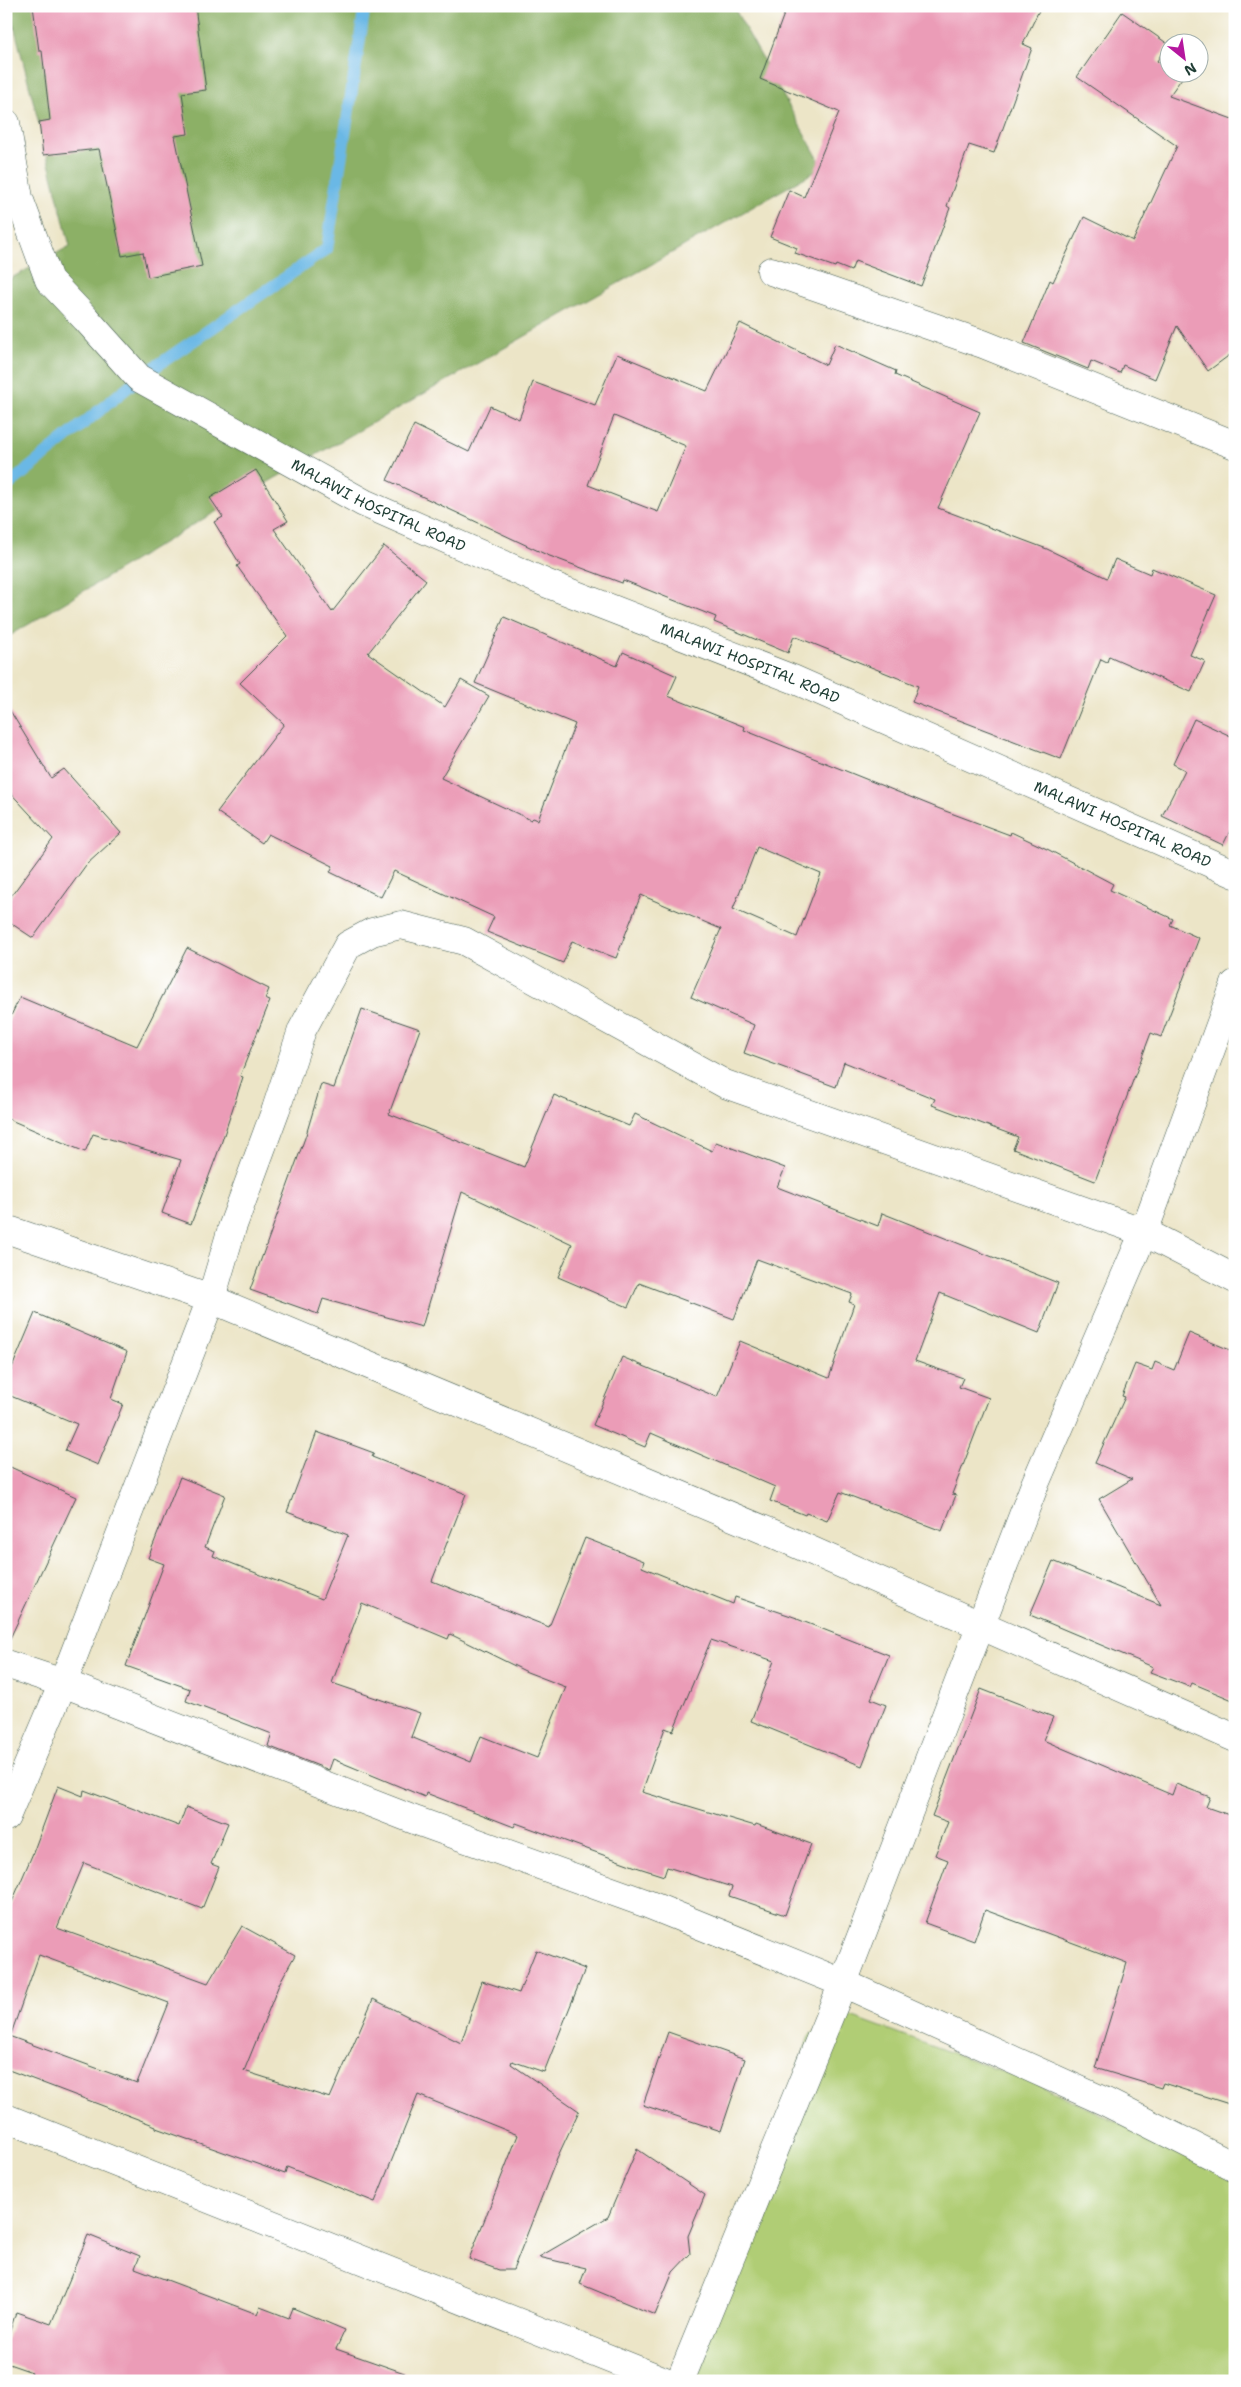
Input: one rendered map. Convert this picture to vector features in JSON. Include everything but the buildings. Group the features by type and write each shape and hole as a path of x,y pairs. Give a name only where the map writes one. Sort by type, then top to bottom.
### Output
{"street":[{"name":"MALAWI HOSPITAL ROAD","path":"6,123 19,198 49,280 139,378 373,507 548,584 793,679 1235,874"},
{"path":"771,271 983,344 1235,445"},
{"path":"6,1817 63,1683 211,1299 232,1228 276,1109 302,1030 348,945 372,932 401,925 464,941 725,1084 1144,1232 1235,1279"},
{"path":"680,2381 843,1983 1035,1484 1144,1232 1235,984"},
{"path":"6,1229 211,1299 765,1530 1235,1738"},
{"path":"6,1664 63,1683 417,1821 645,1903 843,1983 1106,2102 1235,2167"},
{"path":"6,2118 665,2381"}],"green space":[{"path":"9,6 733,6 823,167 198,522 6,638 6,281 70,246"},
{"path":"848,2015 1040,2085 1235,2179 1235,2381 694,2381 809,2035"}],"waterway":[{"path":"6,487 139,378 327,249 365,6"}]}
